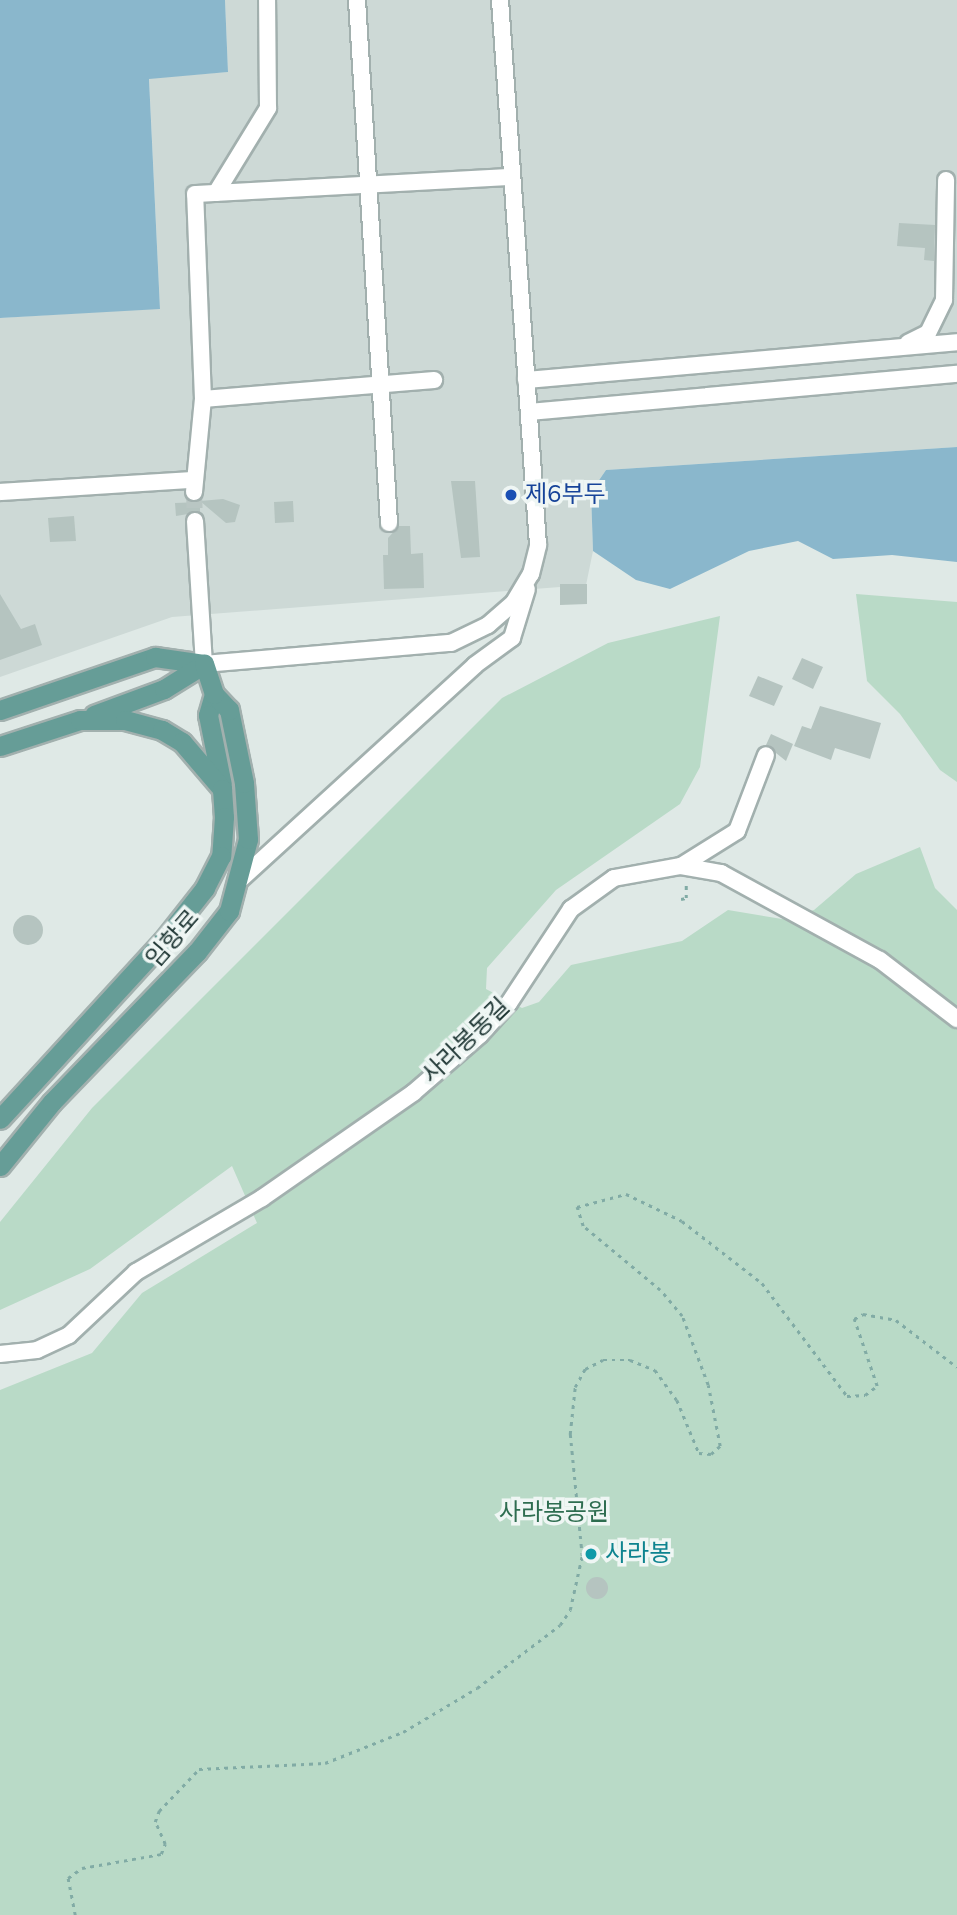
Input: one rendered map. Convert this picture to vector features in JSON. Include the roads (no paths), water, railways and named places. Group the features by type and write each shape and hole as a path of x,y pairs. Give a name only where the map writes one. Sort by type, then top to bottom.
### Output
{"main road":[{"path":"0,710 155,657 204,664"},
{"name":"임항로","path":"0,1166 52,1102 197,952 229,911 241,879 248,839 244,783 229,710 214,694 204,664"},
{"path":"0,746 164,690 204,664"},
{"name":"임항로","path":"0,1119 155,951 205,888 221,856 222,789 208,715 214,694"},
{"path":"80,720 125,720 162,730 182,742 222,789"}],"street":[{"path":"216,193 268,108 267,0"},
{"path":"357,0 389,523"},
{"path":"241,879 475,665 512,638 531,574 538,545 510,177 500,0"},
{"path":"0,492 193,486 203,399 195,194 510,177"},
{"path":"901,347 928,333 944,300 946,180"},
{"path":"526,380 957,342"},
{"path":"529,412 957,374"},
{"path":"203,399 433,380"},
{"path":"195,521 204,664 451,643 488,625 514,602 531,574"},
{"path":"684,866 737,831 766,755"},
{"name":"사라봉동길","path":"0,1354 37,1350 69,1335 136,1272 262,1198 412,1093 509,1003 571,909 588,892 614,878 684,866 721,873 880,960 957,1019"}],"water":[{"path":"0,0 225,0 228,72 149,79 160,309 0,318"},
{"path":"957,447 957,562 892,555 833,559 798,541 749,551 670,589 636,580 593,551 591,492 606,470"}],"tunnel":[{"path":"194,492 195,521"}],"place":[{"name":"제6부두","path":"511,495"},
{"name":"사라봉","path":"591,1554"}],"park label":[{"name":"사라봉공원","path":"554,1513"}]}
